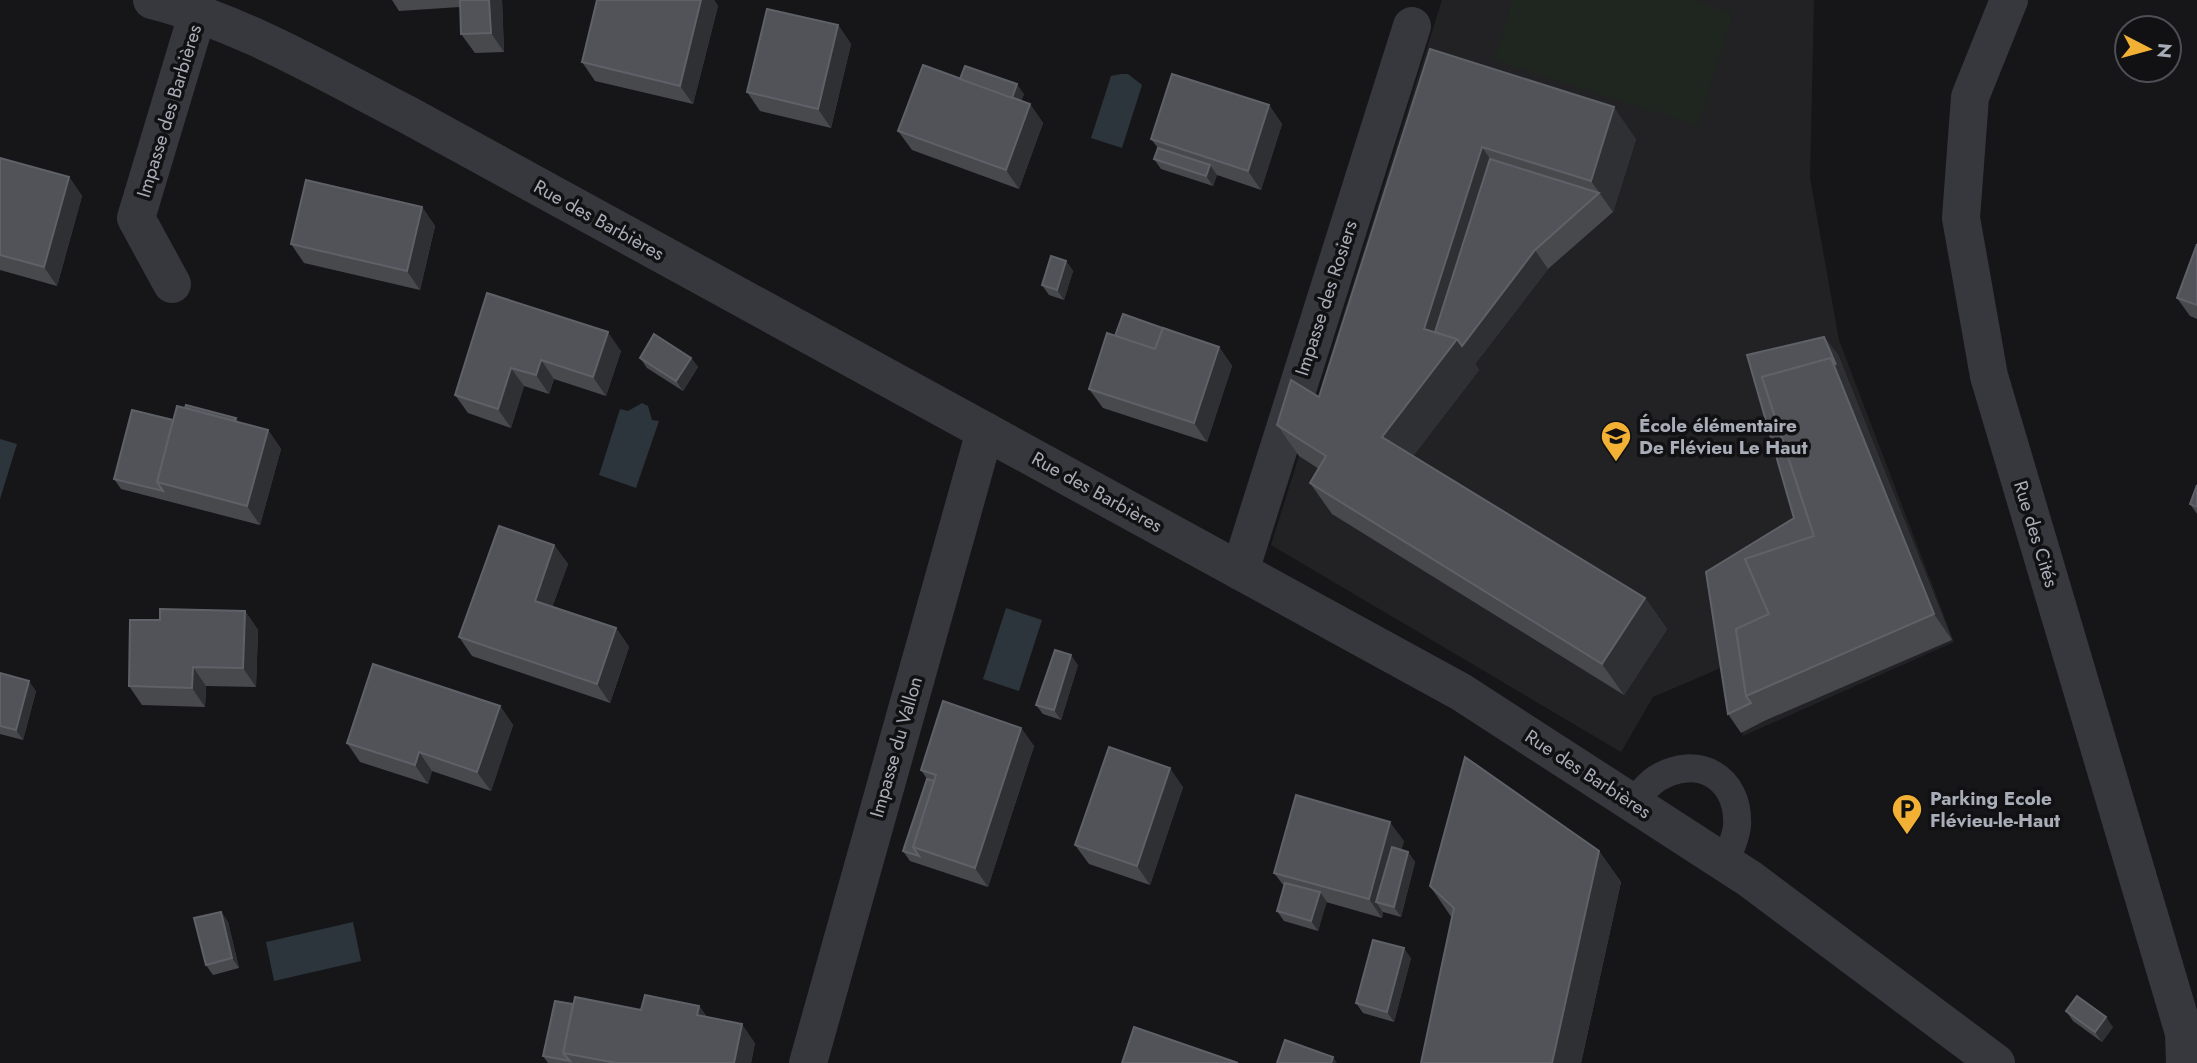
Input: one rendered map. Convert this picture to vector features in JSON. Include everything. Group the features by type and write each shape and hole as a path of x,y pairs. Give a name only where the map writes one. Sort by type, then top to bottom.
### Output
{"street":[{"name":"Rue des Barbières","path":"152,0 198,12 248,33 408,115 1461,692 1725,863 1996,1063"},
{"name":"Rue des Cités","path":"2009,0 1970,97 1961,218 1989,376 2184,1033 2185,1063"},
{"name":"Impasse des Barbières","path":"172,285 136,218 198,12"},
{"name":"Impasse des Rosiers","path":"1240,570 1412,26"},
{"name":"Impasse du Vallon","path":"808,1063 985,431"}],"lane":[{"path":"1633,803 1654,780 1674,770 1699,769 1721,777 1734,797 1737,827 1725,863"}],"shaded area":[{"path":"1442,0 1814,0 1810,178 1839,340 1954,642 1743,736 1730,664 1653,697 1621,752 1271,545"},
{"path":"1513,0 1693,0 1733,13 1698,126 1494,60"},
{"path":"1128,74 1142,85 1122,148 1091,138 1111,76"},
{"path":"642,403 648,406 652,420 659,421 636,488 599,475 620,409 628,411"},
{"path":"0,439 17,444 0,499"},
{"path":"1006,608 1042,620 1019,691 983,679"},
{"path":"353,922 361,961 274,981 266,942"}],"building":[{"path":"460,0 489,0 491,33 461,34"},
{"path":"597,0 701,0 680,86 582,62"},
{"path":"767,9 838,25 818,109 747,92"},
{"path":"1430,49 1614,107 1591,181 1482,147 1424,329 1457,339 1382,437 1645,598 1602,664 1310,483 1326,456 1277,425 1291,380 1319,397"},
{"path":"923,65 1030,104 1006,170 898,131"},
{"path":"965,66 1017,84 1012,98 960,79"},
{"path":"1172,74 1269,105 1248,171 1151,139"},
{"path":"1158,148 1210,165 1206,176 1154,159"},
{"path":"0,158 69,177 44,267 0,255"},
{"path":"1490,159 1599,193 1535,250 1462,346 1457,339 1435,332"},
{"path":"306,180 422,207 407,271 291,244"},
{"path":"2197,244 2197,305 2177,298"},
{"path":"1051,256 1066,261 1057,290 1042,285"},
{"path":"487,293 608,332 593,377 541,360 536,375 511,368 498,409 455,395"},
{"path":"1123,314 1163,328 1155,349 1115,336"},
{"path":"1163,328 1219,347 1194,423 1089,389 1107,333 1155,349"},
{"path":"654,334 691,358 676,381 640,358"},
{"path":"1824,337 1836,365 1831,358 1762,377 1814,536 1745,559 1769,614 1736,629 1746,696 1751,703 1728,714 1706,572 1794,518 1747,355"},
{"path":"1831,358 1934,614 1746,696 1736,629 1769,614 1745,559 1814,536 1762,377"},
{"path":"186,405 236,418 234,421 185,408"},
{"path":"177,406 268,430 247,506 157,482"},
{"path":"132,410 173,420 157,482 163,491 114,479"},
{"path":"2197,485 2197,507 2190,504"},
{"path":"499,526 554,545 535,601 616,628 597,684 459,637"},
{"path":"160,609 245,611 243,668 193,667 192,688 129,686 130,620 160,620"},
{"path":"1055,650 1071,655 1054,710 1036,705"},
{"path":"373,664 500,706 477,772 419,752 415,765 347,743"},
{"path":"0,673 29,681 16,730 0,726"},
{"path":"943,701 1021,728 975,868 913,847 936,775 921,770"},
{"path":"1109,747 1170,768 1137,866 1075,845"},
{"path":"1465,757 1599,851 1552,1063 1421,1063 1454,908 1430,886"},
{"path":"927,779 934,781 913,847 919,856 903,851"},
{"path":"1296,795 1390,822 1369,899 1274,873"},
{"path":"1392,847 1408,852 1394,907 1376,902"},
{"path":"1285,883 1320,892 1311,921 1277,911"},
{"path":"221,912 232,958 206,965 194,918"},
{"path":"1373,940 1404,948 1387,1012 1356,1003"},
{"path":"645,995 699,1006 697,1015 742,1024 734,1063 616,1063 563,1053 575,997 641,1010"},
{"path":"2077,996 2106,1017 2095,1032 2066,1011"},
{"path":"555,1001 573,1004 563,1053 570,1061 543,1056"},
{"path":"1134,1027 1238,1063 1122,1063"},
{"path":"1285,1040 1333,1057 1331,1063 1277,1063"}],"place":[{"name":"École élémentaire De Flévieu Le Haut","path":"1616,463"},
{"name":"Parking Ecole Flévieu-le-Haut","path":"1907,836"}]}
